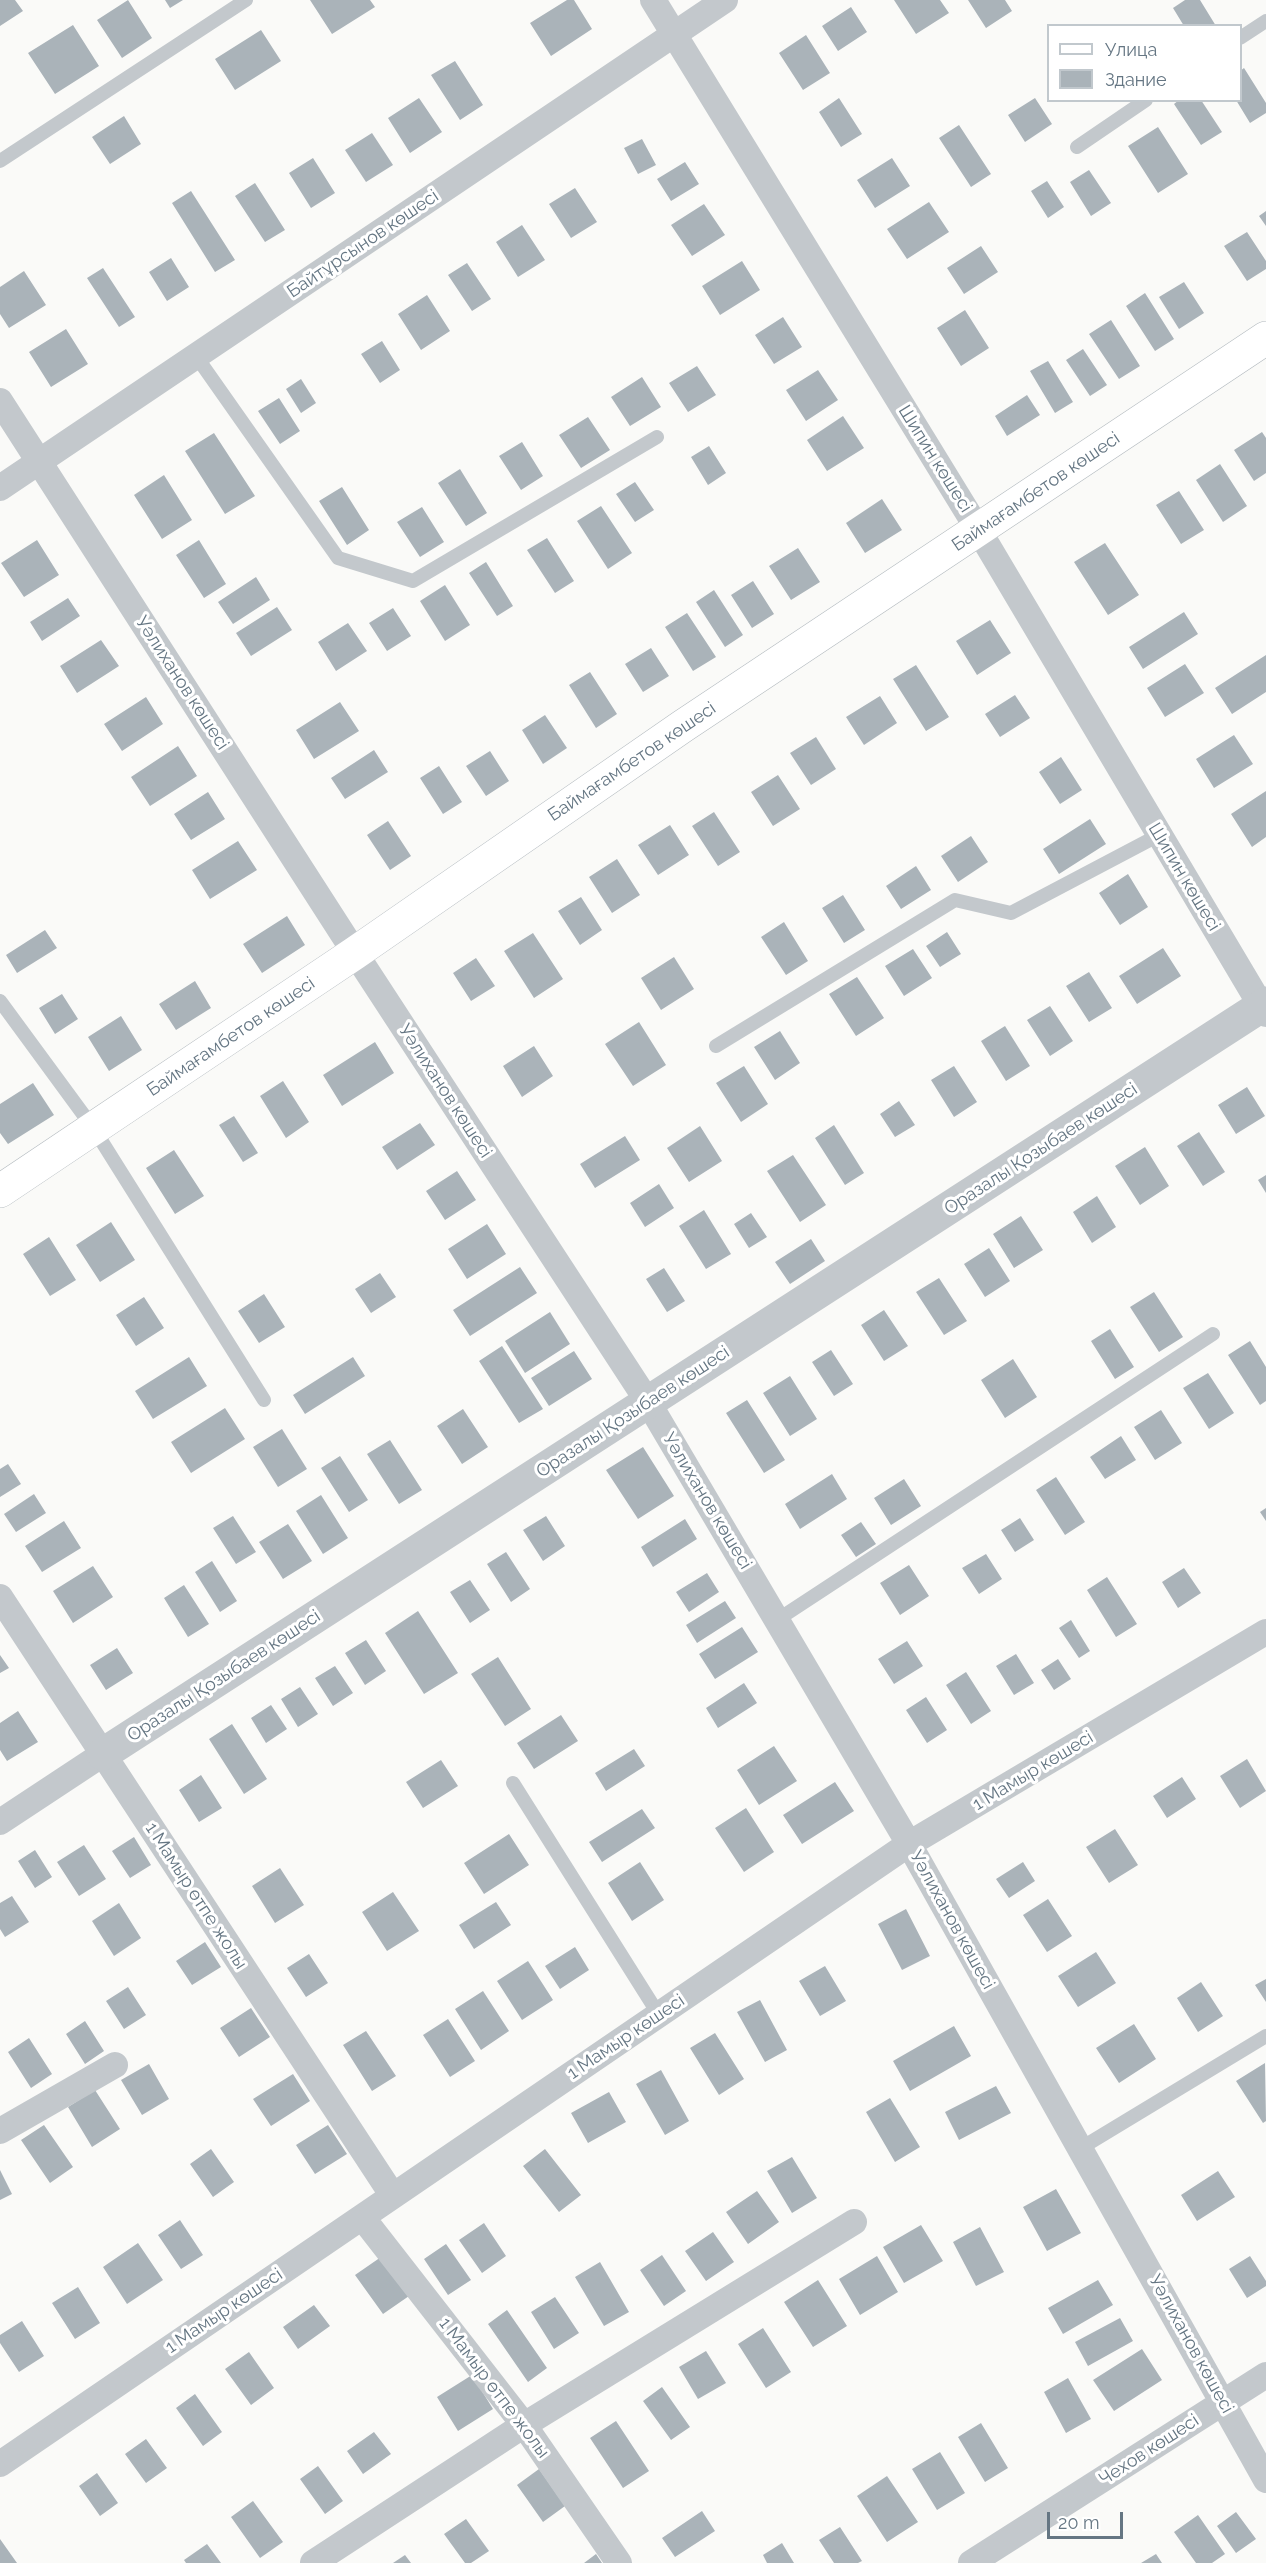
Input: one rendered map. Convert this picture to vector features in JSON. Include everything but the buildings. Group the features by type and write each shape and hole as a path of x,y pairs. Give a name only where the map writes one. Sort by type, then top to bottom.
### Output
{"main road":[{"name":"Баймағамбетов көшесі","path":"0,1191 355,953 683,726 1266,338"}],"street":[{"name":"Шипин көшесі","path":"653,0 979,531 1264,1008"},
{"name":"Байтұрсынов көшесі","path":"0,488 725,0"},
{"name":"Уәлиханов көшесі","path":"0,401 355,953 648,1402 909,1844 1266,2480"},
{"name":"Оразалы Қозыбаев көшесі","path":"0,1822 648,1402 1264,1008"},
{"name":"1 Мамыр өтпе жолы","path":"0,1597 393,2196"},
{"name":"1 Мамыр көшесі","path":"0,2464 909,1844 1266,1632"},
{"path":"0,2131 115,2064"},
{"name":"1 Мамыр өтпе жолы","path":"362,2217 524,2425 619,2563"},
{"path":"313,2563 524,2425 854,2222"},
{"name":"Чехов көшесі","path":"970,2563 1266,2375"}],"lane":[{"path":"0,161 246,0"},
{"path":"1242,37 1266,21"},
{"path":"1077,147 1143,102"},
{"path":"196,356 338,558 412,581 657,437"},
{"path":"716,1046 955,900 1011,913 1159,835"},
{"path":"0,1001 94,1129 264,1400"},
{"path":"777,1620 1213,1334"},
{"path":"513,1784 659,2015"},
{"path":"1081,2148 1266,2036"}]}
